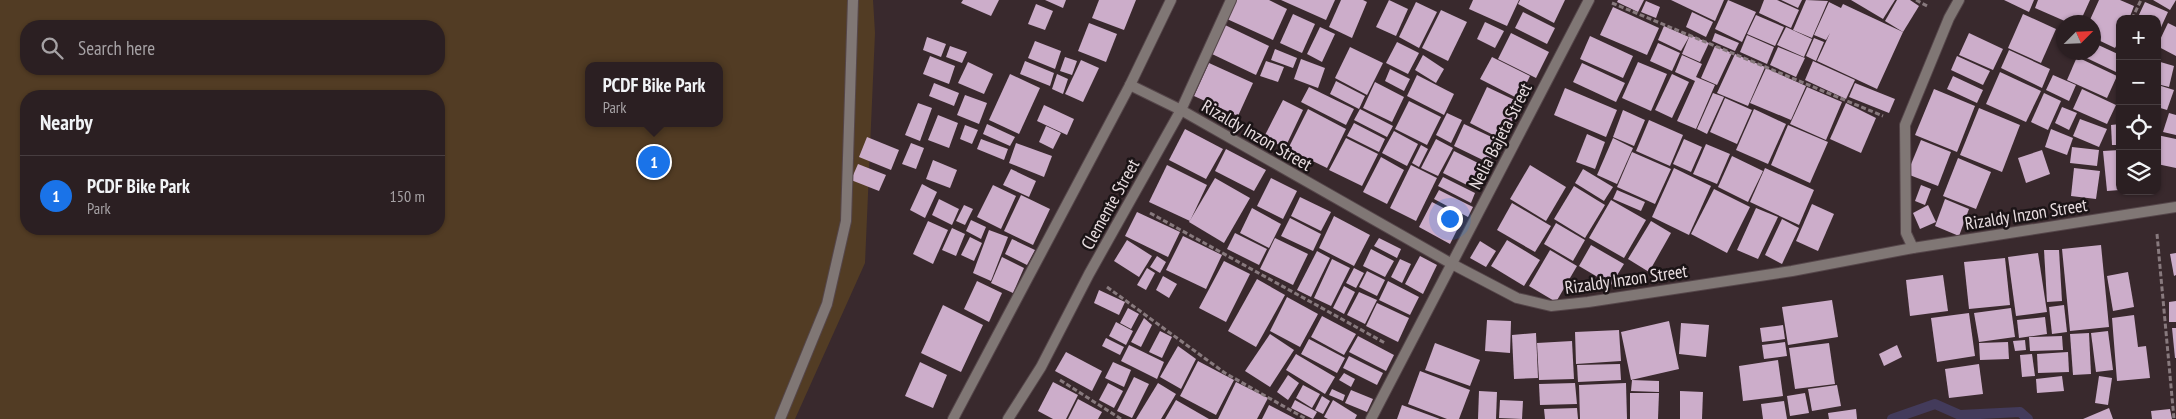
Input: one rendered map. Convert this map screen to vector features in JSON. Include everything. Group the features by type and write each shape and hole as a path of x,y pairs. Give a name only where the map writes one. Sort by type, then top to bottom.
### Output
{"street":[{"path":"780,419 827,304 846,221 853,0"},
{"name":"Clemente Street","path":"953,419 1130,85 1171,0"},
{"name":"Clemente Street","path":"1008,419 1041,368 1089,274 1181,110 1231,0"},
{"name":"Nelia Bajeta Street","path":"1371,419 1588,0"},
{"path":"1912,248 1906,233 1905,125 1949,18 1959,0"},
{"name":"Rizaldy Inzon Street","path":"1130,85 1181,110 1452,264 1517,298 1551,306 1792,271 1912,248 2176,207"}],"path":[{"path":"1604,0 1905,125"},
{"path":"2134,15 2141,0"},
{"path":"1131,202 1404,353"},
{"path":"2155,211 2174,419"},
{"path":"1089,274 1225,373 1306,419"},
{"path":"1041,368 1121,419"}],"shaded area":[{"path":"0,0 873,0 875,33 865,263 795,419 0,419"}],"building":[{"path":"963,0 999,0 991,16 961,3"},
{"path":"1045,0 1066,0 1063,8"},
{"path":"1099,0 1136,0 1124,30 1092,18"},
{"path":"1235,0 1269,0 1287,9 1273,40 1227,19"},
{"path":"1281,0 1335,0 1326,20"},
{"path":"1341,0 1363,0 1367,2 1352,38 1329,27"},
{"path":"1389,0 1408,9 1396,36 1376,27"},
{"path":"1473,0 1519,0 1507,26 1469,9"},
{"path":"1520,0 1565,0 1554,23 1518,4"},
{"path":"1618,0 1644,0 1638,12 1617,2"},
{"path":"1671,0 1724,0 1715,21"},
{"path":"1728,0 1756,12 1742,42 1715,29"},
{"path":"1764,0 1777,0 1799,10 1791,28 1759,13"},
{"path":"1781,0 1802,0 1798,8"},
{"path":"1806,0 1828,1 1812,38 1793,30"},
{"path":"1851,0 1895,0 1883,19"},
{"path":"1897,0 1910,0 1919,6 1903,32 1885,21"},
{"path":"2004,0 2034,0 2029,12"},
{"path":"2038,0 2090,0 2083,15 2056,15 2056,17 2035,8"},
{"path":"2099,0 2120,0 2134,6 2131,15 2116,15 2115,48 2101,41 2101,15 2092,15"},
{"path":"2153,0 2176,0 2170,10"},
{"path":"1646,1 1660,7 1656,18 1641,12"},
{"path":"1416,2 1437,12 1419,48 1399,37"},
{"path":"1829,2 1841,8 1843,4 1903,32 1877,89 1817,61 1830,33 1826,40 1814,35"},
{"path":"2145,2 2168,12 2161,27 2161,15 2139,15"},
{"path":"1036,4 1053,11 1045,30 1028,24"},
{"path":"1613,7 1659,28 1647,55 1600,35"},
{"path":"1441,10 1467,22 1448,61 1422,48"},
{"path":"1523,12 1555,28 1547,44 1515,28"},
{"path":"1692,12 1713,22 1706,37 1686,27"},
{"path":"1293,14 1315,24 1302,53 1280,43"},
{"path":"2023,14 2056,29 2041,63 2008,48"},
{"path":"1756,15 1784,27 1775,46 1747,34"},
{"path":"1485,22 1504,31 1495,48 1477,39"},
{"path":"1089,23 1117,34 1106,62 1078,51"},
{"path":"2168,23 2176,27 2176,56 2161,48 2161,38"},
{"path":"1225,25 1269,46 1256,75 1212,54"},
{"path":"1664,26 1689,37 1681,51 1658,40"},
{"path":"1320,27 1335,34 1322,62 1307,54"},
{"path":"1786,27 1812,39 1804,57 1777,45"},
{"path":"1511,33 1549,52 1536,78 1498,59"},
{"path":"1715,33 1739,43 1735,51 1712,41"},
{"path":"1969,33 2003,49 1993,70 1959,55"},
{"path":"1690,35 1709,43 1700,62 1682,54"},
{"path":"1747,35 1774,47 1767,64 1740,52"},
{"path":"1590,36 1633,56 1623,78 1580,59"},
{"path":"927,37 946,44 941,57 923,50"},
{"path":"1814,38 1824,42 1816,61 1806,56"},
{"path":"1035,41 1061,51 1055,69 1028,58"},
{"path":"1397,42 1419,53 1408,74 1386,63"},
{"path":"1658,43 1680,53 1672,71 1650,61"},
{"path":"950,46 967,52 962,63 946,57"},
{"path":"1715,46 1732,53 1717,85 1701,78"},
{"path":"2101,46 2116,53 2116,72 2091,60 2101,60"},
{"path":"1350,47 1383,63 1367,95 1335,78"},
{"path":"1778,47 1805,58 1796,77 1770,65"},
{"path":"1275,49 1297,58 1293,68 1271,60"},
{"path":"2009,50 2050,69 2042,88 2001,68"},
{"path":"1735,54 1765,67 1748,106 1717,93"},
{"path":"1423,55 1444,69 1436,83 1415,70"},
{"path":"1682,55 1702,64 1696,77 1715,85 1696,129 1677,121 1695,81 1675,72"},
{"path":"930,56 955,66 949,84 923,74"},
{"path":"1957,56 1990,71 1983,85 1951,70"},
{"path":"1065,57 1077,61 1072,75 1060,71"},
{"path":"1492,57 1530,76 1519,99 1480,79"},
{"path":"1301,59 1325,68 1318,88 1294,79"},
{"path":"1081,60 1099,68 1083,102 1065,94"},
{"path":"2076,60 2083,60 2116,76 2107,98 2067,80"},
{"path":"1025,61 1054,73 1050,86 1020,74"},
{"path":"1266,61 1284,67 1278,82 1260,76"},
{"path":"1813,61 1855,80 1846,99 1805,80"},
{"path":"968,62 993,74 984,94 958,83"},
{"path":"1638,62 1667,74 1651,111 1622,98"},
{"path":"2161,62 2174,66 2169,87 2161,85"},
{"path":"1209,63 1253,83 1238,116 1194,96"},
{"path":"1582,63 1625,83 1616,102 1573,82"},
{"path":"1766,68 1806,86 1791,120 1750,103"},
{"path":"1390,69 1410,79 1404,91 1385,81"},
{"path":"2000,72 2041,91 2026,122 1986,104"},
{"path":"1010,74 1040,88 1019,134 989,120"},
{"path":"1057,74 1068,79 1063,94 1052,89"},
{"path":"1672,74 1689,82 1672,118 1655,110"},
{"path":"1417,75 1454,94 1444,115 1407,96"},
{"path":"2053,75 2076,85 2069,101 2046,90"},
{"path":"1953,76 1983,90 1977,103 1947,89"},
{"path":"1336,81 1365,96 1359,109 1330,94"},
{"path":"1375,82 1404,97 1392,122 1363,108"},
{"path":"934,83 959,93 954,106 929,96"},
{"path":"1855,83 1895,99 1889,113 1849,97"},
{"path":"2161,86 2174,90 2167,110 2161,108"},
{"path":"1309,87 1354,109 1346,125 1301,102"},
{"path":"1487,87 1521,103 1503,140 1470,123"},
{"path":"1807,87 1842,102 1826,140 1790,124"},
{"path":"1565,88 1617,110 1606,137 1554,115"},
{"path":"1934,89 1975,106 1957,152 1915,135"},
{"path":"2082,89 2116,105 2107,124 2073,109"},
{"path":"1713,93 1724,97 1707,134 1697,129"},
{"path":"2044,93 2061,101 2048,130 2031,122"},
{"path":"965,95 987,103 979,124 957,115"},
{"path":"1725,98 1752,110 1737,144 1710,132"},
{"path":"1283,100 1303,110 1285,148 1264,137"},
{"path":"1409,101 1441,117 1427,145 1395,129"},
{"path":"918,103 932,108 920,141 905,135"},
{"path":"1846,103 1876,118 1861,153 1830,139"},
{"path":"1044,105 1074,119 1067,135 1037,121"},
{"path":"2062,107 2077,113 2069,130 2055,123"},
{"path":"1979,108 2020,125 2002,172 1960,155"},
{"path":"1308,109 1346,129 1327,168 1288,149"},
{"path":"1360,109 1393,126 1387,137 1354,120"},
{"path":"1754,109 1786,124 1768,164 1736,150"},
{"path":"1623,110 1645,120 1634,146 1613,137"},
{"path":"1447,113 1462,120 1451,143 1436,135"},
{"path":"2169,113 2176,115 2176,135 2163,132"},
{"path":"938,115 958,123 949,148 928,140"},
{"path":"2080,119 2107,129 2099,147 2073,136"},
{"path":"1649,120 1683,135 1670,166 1636,151"},
{"path":"1354,123 1385,139 1379,152 1347,136"},
{"path":"987,124 1015,137 1010,146 983,134"},
{"path":"1464,124 1500,141 1489,163 1454,146"},
{"path":"2116,124 2116,145 2112,145 2111,125"},
{"path":"965,125 978,130 972,144 960,139"},
{"path":"1788,125 1828,142 1810,183 1771,165"},
{"path":"1046,126 1061,133 1053,149 1039,142"},
{"path":"1185,129 1223,149 1206,179 1169,160"},
{"path":"2051,129 2073,138 2067,155 2045,147"},
{"path":"1394,131 1418,144 1407,166 1382,153"},
{"path":"1587,134 1605,142 1595,169 1576,162"},
{"path":"2161,136 2176,139 2176,168 2161,165"},
{"path":"867,137 899,150 891,170 859,157"},
{"path":"1346,138 1378,154 1362,186 1329,170"},
{"path":"1613,138 1633,148 1617,184 1597,175"},
{"path":"981,139 1008,149 1004,160 977,149"},
{"path":"1436,139 1453,148 1438,176 1421,168"},
{"path":"1684,139 1702,147 1691,172 1673,164"},
{"path":"1921,140 1951,152 1938,186 1907,174"},
{"path":"911,143 924,148 916,169 902,164"},
{"path":"1016,143 1052,156 1044,177 1009,163"},
{"path":"1706,144 1730,154 1717,184 1693,174"},
{"path":"1421,145 1428,149 1419,167 1412,163"},
{"path":"2072,147 2099,150 2097,166 2070,163"},
{"path":"1226,149 1266,170 1254,191 1215,171"},
{"path":"2042,150 2050,174 2026,183 2018,158"},
{"path":"2116,150 2116,190 2107,191 2103,151"},
{"path":"1454,151 1490,169 1479,191 1443,173"},
{"path":"1632,152 1671,169 1655,204 1617,187"},
{"path":"1732,156 1763,171 1748,202 1718,187"},
{"path":"1381,157 1404,170 1387,204 1363,192"},
{"path":"1958,158 1991,172 1976,209 1943,196"},
{"path":"933,160 957,170 950,188 926,179"},
{"path":"858,164 886,175 879,191 851,180"},
{"path":"1167,165 1207,185 1190,221 1149,202"},
{"path":"1411,165 1437,178 1416,221 1390,208"},
{"path":"1530,165 1566,187 1546,221 1510,199"},
{"path":"1674,168 1711,186 1689,235 1652,217"},
{"path":"1765,168 1814,190 1799,225 1750,202"},
{"path":"2074,168 2100,171 2096,199 2071,196"},
{"path":"1011,169 1036,181 1029,197 1003,185"},
{"path":"1583,169 1613,187 1604,201 1575,183"},
{"path":"1443,177 1475,193 1471,203 1438,186"},
{"path":"1215,178 1250,198 1224,243 1189,222"},
{"path":"1271,178 1297,191 1283,219 1257,206"},
{"path":"922,184 937,192 925,218 910,210"},
{"path":"993,185 1016,196 1001,229 977,217"},
{"path":"1921,185 1931,189 1925,205 1915,201"},
{"path":"1574,186 1605,205 1585,238 1554,219"},
{"path":"1714,189 1750,207 1727,253 1691,234"},
{"path":"1439,190 1473,207 1468,217 1434,199"},
{"path":"1617,190 1645,202 1641,211 1613,199"},
{"path":"1021,195 1050,209 1033,245 1004,231"},
{"path":"1300,197 1331,212 1321,231 1291,216"},
{"path":"939,199 959,209 952,225 932,215"},
{"path":"1945,199 1969,209 1959,236 1935,226"},
{"path":"1611,200 1646,220 1624,258 1589,238"},
{"path":"1432,202 1463,218 1450,244 1419,227"},
{"path":"1512,203 1551,226 1535,252 1497,230"},
{"path":"1812,204 1834,214 1818,251 1796,241"},
{"path":"964,205 973,209 965,225 956,221"},
{"path":"1928,205 1936,222 1920,229 1913,213"},
{"path":"1252,208 1281,224 1269,248 1240,233"},
{"path":"1756,208 1778,217 1758,259 1737,250"},
{"path":"1137,212 1180,232 1168,257 1125,236"},
{"path":"1334,216 1370,235 1354,266 1319,248"},
{"path":"1290,218 1321,234 1313,251 1281,236"},
{"path":"1782,219 1799,228 1782,264 1765,255"},
{"path":"971,220 986,227 981,239 966,231"},
{"path":"928,221 948,230 933,264 913,254"},
{"path":"1651,221 1671,233 1649,272 1628,259"},
{"path":"1556,223 1585,240 1573,261 1544,244"},
{"path":"952,228 965,234 956,256 942,250"},
{"path":"989,230 1008,237 991,281 973,273"},
{"path":"1235,233 1267,249 1259,265 1227,249"},
{"path":"1183,236 1222,255 1206,289 1166,270"},
{"path":"970,237 982,243 974,261 961,255"},
{"path":"1275,238 1308,254 1293,285 1260,269"},
{"path":"1379,238 1401,249 1397,258 1374,246"},
{"path":"1012,239 1035,250 1027,265 1005,254"},
{"path":"1127,240 1152,256 1139,277 1114,261"},
{"path":"1507,240 1540,260 1524,286 1491,266"},
{"path":"1480,241 1496,251 1486,267 1470,258"},
{"path":"1591,245 1624,264 1611,285 1579,266"},
{"path":"2101,245 2109,327 2070,331 2062,249"},
{"path":"1371,249 1394,261 1385,277 1363,266"},
{"path":"1550,250 1577,266 1556,302 1529,286"},
{"path":"2044,250 2059,250 2062,301 2047,302"},
{"path":"1317,251 1330,258 1311,297 1297,290"},
{"path":"2038,253 2047,312 2016,316 2008,257"},
{"path":"2176,253 2176,275 2174,276 2170,254"},
{"path":"1157,256 1166,262 1160,273 1150,267"},
{"path":"1420,256 1437,265 1423,294 1405,284"},
{"path":"1002,257 1024,268 1013,293 991,283"},
{"path":"2005,258 2010,305 1969,309 1964,262"},
{"path":"1332,259 1350,268 1331,306 1314,298"},
{"path":"1400,259 1411,264 1402,283 1391,277"},
{"path":"1224,261 1250,274 1226,322 1199,308"},
{"path":"1147,268 1155,273 1146,290 1137,285"},
{"path":"1354,268 1364,273 1356,288 1346,283"},
{"path":"1367,271 1385,280 1377,296 1359,287"},
{"path":"2128,272 2134,307 2113,311 2107,276"},
{"path":"1943,275 1948,311 1910,316 1906,280"},
{"path":"1163,276 1177,284 1169,298 1156,290"},
{"path":"1257,279 1285,295 1256,347 1228,331"},
{"path":"977,281 1002,293 989,322 964,309"},
{"path":"1388,281 1419,297 1410,315 1379,300"},
{"path":"1344,286 1355,292 1344,314 1333,308"},
{"path":"1099,290 1125,302 1119,315 1094,303"},
{"path":"1359,292 1377,300 1365,324 1347,315"},
{"path":"1287,297 1318,314 1300,347 1270,331"},
{"path":"1832,300 1838,337 1788,345 1782,307"},
{"path":"2176,301 2176,322 2169,322 2169,302"},
{"path":"1377,303 1409,318 1398,342 1366,326"},
{"path":"943,305 983,325 961,372 921,353"},
{"path":"2064,305 2067,332 2052,334 2049,307"},
{"path":"1128,308 1139,314 1131,329 1120,323"},
{"path":"2011,308 2015,337 1979,342 1974,313"},
{"path":"1969,313 1975,356 1937,362 1931,318"},
{"path":"2134,315 2138,347 2146,346 2150,378 2117,381 2112,318"},
{"path":"1322,316 1356,334 1344,355 1311,337"},
{"path":"2045,317 2047,334 2019,338 2017,320"},
{"path":"1144,318 1152,325 1141,347 1131,342"},
{"path":"1487,320 1511,321 1510,353 1485,351"},
{"path":"1669,321 1679,369 1631,380 1621,332"},
{"path":"1116,322 1133,331 1126,345 1109,336"},
{"path":"1681,323 1709,325 1706,357 1679,354"},
{"path":"1783,325 1785,339 1762,342 1760,328"},
{"path":"2172,328 2176,328 2176,358 2175,358"},
{"path":"1619,330 1621,361 1576,364 1575,332"},
{"path":"1160,331 1172,337 1162,358 1149,352"},
{"path":"2108,331 2113,370 2096,372 2091,333"},
{"path":"1536,333 1538,378 1514,379 1512,335"},
{"path":"2089,333 2091,374 2073,375 2070,334"},
{"path":"1270,334 1294,350 1270,387 1245,371"},
{"path":"1358,336 1394,355 1386,371 1349,352"},
{"path":"2062,336 2063,350 2030,351 2029,337"},
{"path":"1106,338 1124,347 1120,355 1102,346"},
{"path":"1309,339 1345,358 1337,373 1301,354"},
{"path":"2025,340 2026,350 2015,351 2013,341"},
{"path":"1572,341 1574,379 1539,380 1537,343"},
{"path":"1785,342 1787,356 1764,359 1762,345"},
{"path":"2008,342 2009,359 1980,360 1979,343"},
{"path":"1435,343 1480,360 1470,386 1425,370"},
{"path":"1829,343 1835,384 1795,389 1789,348"},
{"path":"1129,345 1164,362 1157,379 1121,361"},
{"path":"1897,345 1902,357 1884,366 1879,354"},
{"path":"1178,346 1196,359 1181,389 1160,377"},
{"path":"1066,352 1102,371 1092,391 1055,371"},
{"path":"2068,352 2069,372 2038,373 2037,354"},
{"path":"1296,354 1335,377 1325,394 1286,370"},
{"path":"2032,354 2035,376 2022,377 2020,355"},
{"path":"1349,356 1383,373 1377,385 1343,368"},
{"path":"1778,360 1783,396 1743,401 1739,366"},
{"path":"1198,361 1234,380 1216,415 1180,396"},
{"path":"920,362 947,375 933,408 905,396"},
{"path":"1113,362 1131,370 1124,387 1105,378"},
{"path":"1620,364 1621,380 1578,382 1577,365"},
{"path":"1979,364 1983,394 1949,398 1945,369"},
{"path":"1420,371 1470,390 1459,419 1447,419 1408,404"},
{"path":"1344,373 1355,379 1351,387 1339,380"},
{"path":"1288,375 1299,383 1288,400 1277,392"},
{"path":"2062,376 2064,391 2037,393 2036,379"},
{"path":"2099,376 2112,378 2108,405 2095,403"},
{"path":"1134,377 1149,384 1132,418 1117,411"},
{"path":"1632,380 1659,381 1659,392 1631,391"},
{"path":"1053,382 1078,395 1066,419 1053,419 1038,411"},
{"path":"1236,382 1268,398 1257,419 1218,419"},
{"path":"1108,383 1123,391 1114,408 1099,400"},
{"path":"1158,383 1176,394 1161,419 1136,419"},
{"path":"1575,383 1577,404 1540,405 1539,384"},
{"path":"1626,383 1627,419 1580,419 1579,385"},
{"path":"1303,385 1320,394 1312,408 1296,398"},
{"path":"1837,385 1841,406 1812,411 1808,389"},
{"path":"1332,389 1345,395 1343,401 1329,395"},
{"path":"1351,390 1373,399 1367,412 1345,403"},
{"path":"1479,391 1497,392 1496,419 1478,419"},
{"path":"1680,391 1703,392 1702,419 1680,419"},
{"path":"1630,393 1659,393 1658,419 1630,419"},
{"path":"1805,393 1809,413 1790,416 1787,396"},
{"path":"1322,396 1330,401 1323,414 1315,410"},
{"path":"1078,399 1102,412 1098,419 1068,419"},
{"path":"1176,400 1209,419 1165,419"},
{"path":"1295,400 1317,412 1313,419 1291,408"},
{"path":"1333,400 1357,415 1355,419 1328,419 1324,417"},
{"path":"1500,400 1523,401 1522,419 1499,418"},
{"path":"1784,401 1787,419 1763,419 1761,404"},
{"path":"1269,405 1296,419 1262,419"},
{"path":"1402,405 1440,419 1397,419"},
{"path":"1577,408 1578,419 1545,419 1544,409"},
{"path":"2109,408 2113,419 2083,419"},
{"path":"1856,409 1857,419 1829,419 1828,413"},
{"path":"2170,409 2172,419 2152,419 2151,411"}],"waterway":[{"path":"1892,419 1935,404 1960,415 2020,412 2028,419"}],"place":[{"name":"PCDF Bike Park","path":"654,162"}]}
